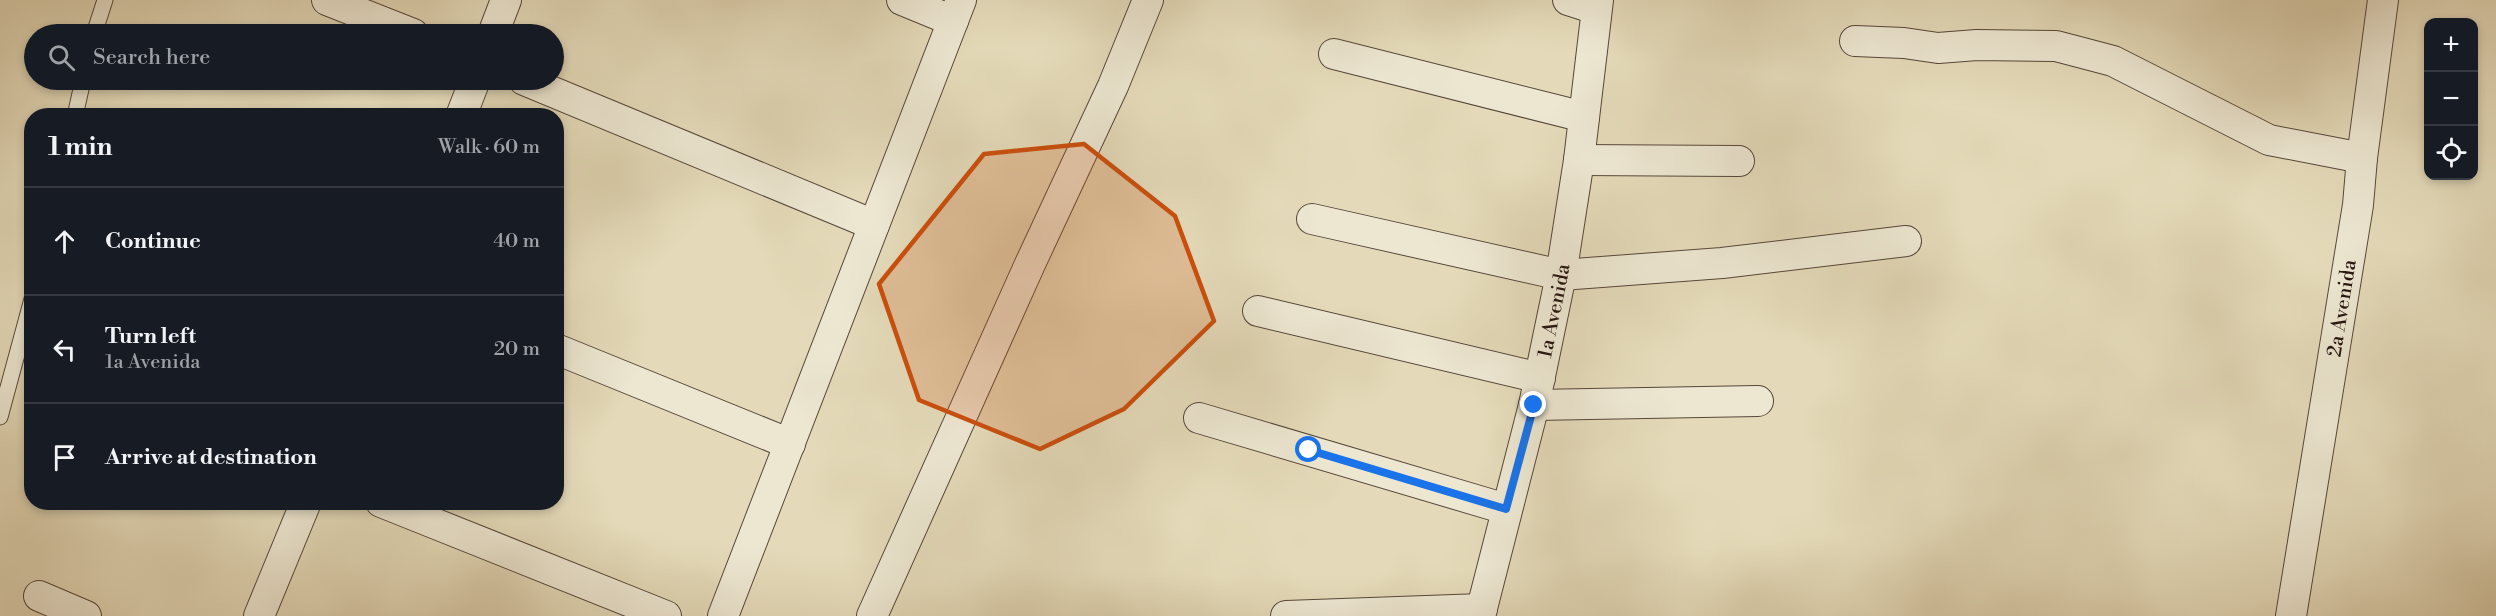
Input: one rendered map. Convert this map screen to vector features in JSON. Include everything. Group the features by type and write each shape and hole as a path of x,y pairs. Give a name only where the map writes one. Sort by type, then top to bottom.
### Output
{"street":[{"path":"327,0 388,24"},
{"path":"497,24 506,0"},
{"path":"723,616 957,11 902,0"},
{"path":"872,616 1030,264 1113,86 1148,0"},
{"path":"1568,0 1597,4"},
{"name":"2a Avenida","path":"2291,616 2358,205 2383,0"},
{"name":"1a Avenida","path":"1481,613 1537,391 1561,275 1579,160 1597,4"},
{"path":"1856,41 1938,48 1977,45 2056,46 2113,61 2270,140 2362,158"},
{"path":"1334,54 1584,117"},
{"path":"464,108 471,90"},
{"path":"548,90 874,225"},
{"path":"1579,160 1739,161"},
{"path":"1312,219 1561,275 1722,263 1906,241"},
{"path":"1258,311 1537,391 1758,401"},
{"path":"564,353 790,444"},
{"path":"1199,418 1506,509"},
{"path":"259,616 303,510"},
{"path":"401,510 666,616"},
{"path":"39,596 86,616"},
{"path":"1286,616 1481,613"}],"lane":[{"path":"97,24 105,0"},
{"path":"77,108 81,90"},
{"path":"0,417 24,328"}],"highlighted area":[{"path":"1084,144 1175,216 1214,321 1124,409 1040,449 919,400 879,284 984,154"}],"route":[{"path":"1309,450 1506,509 1534,405"}]}
